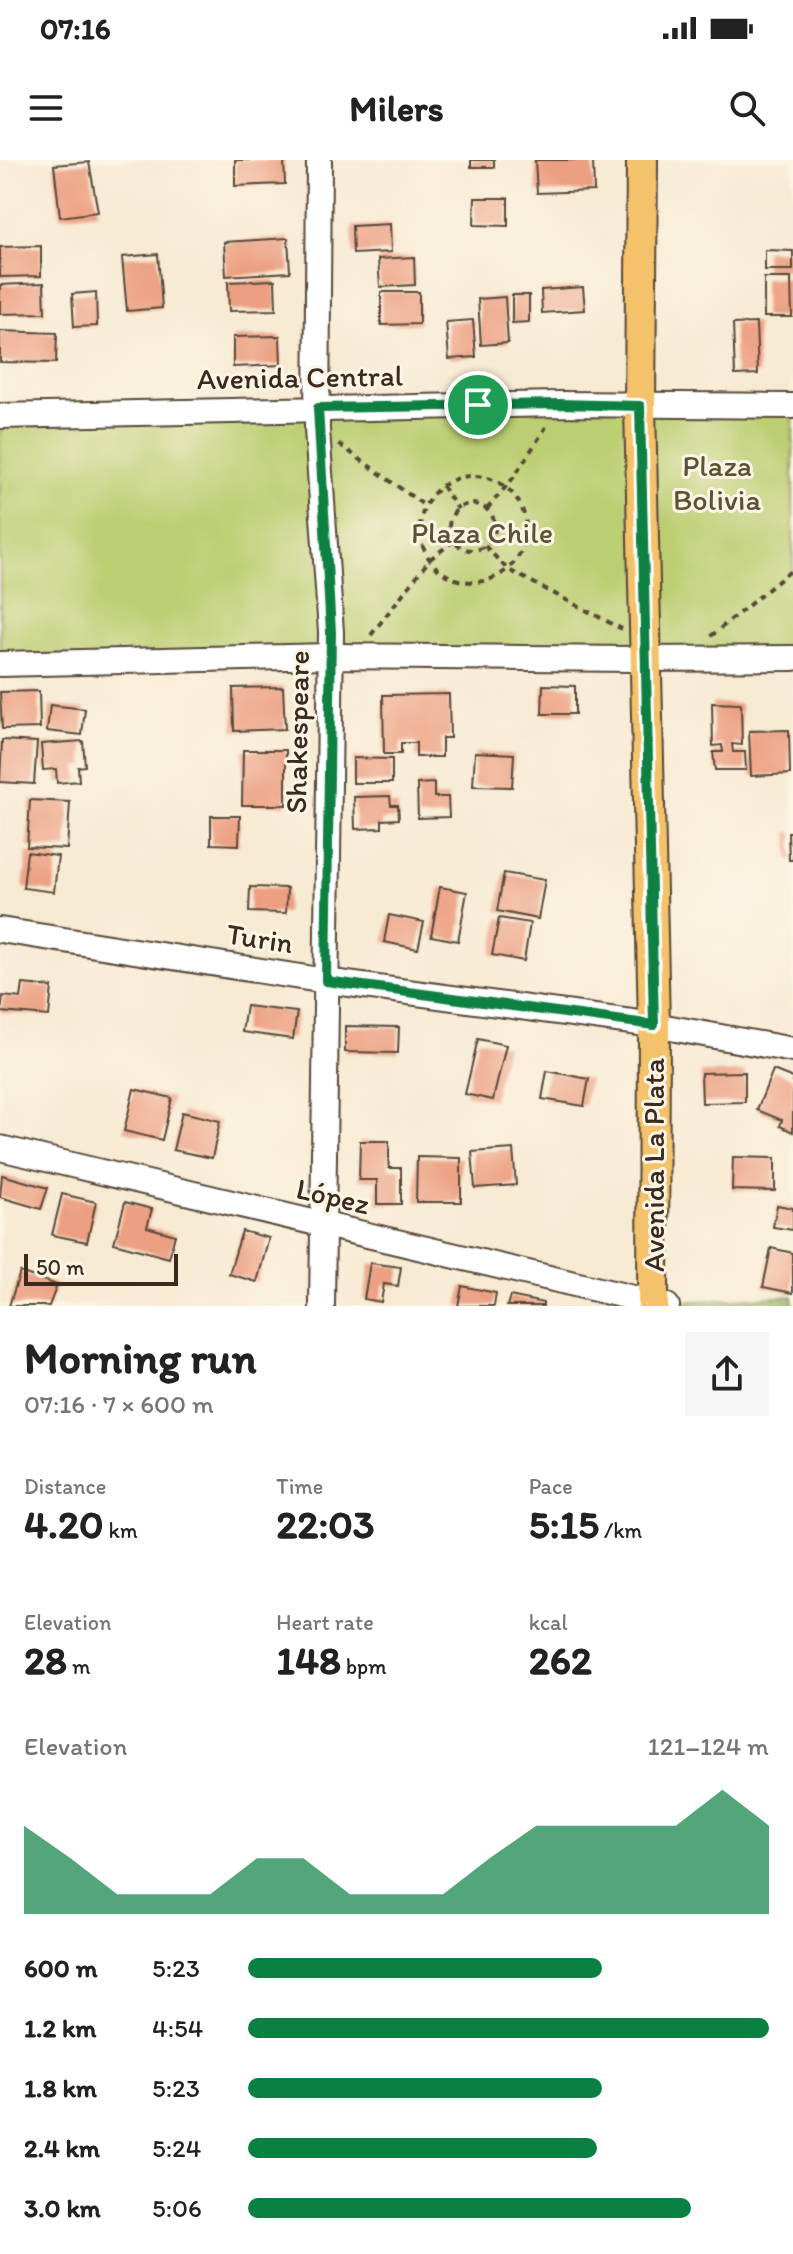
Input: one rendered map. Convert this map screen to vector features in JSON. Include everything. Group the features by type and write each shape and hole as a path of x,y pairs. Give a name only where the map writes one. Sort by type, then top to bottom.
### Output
{"main road":[{"name":"Avenida La Plata","path":"642,160 640,406 657,1305"}],"street":[{"name":"Shakespeare","path":"319,160 317,419 331,632 322,1306"},
{"name":"Avenida Central","path":"0,416 317,419 558,404 793,406"},
{"path":"0,664 647,650 682,659 793,658"},
{"name":"Turin","path":"0,930 326,981 654,1025 793,1050"},
{"name":"López","path":"0,1148 657,1305"}],"path":[{"path":"487,509 536,445 558,404"},
{"path":"317,419 425,506"},
{"path":"464,476 481,476 498,481 505,487 522,507 526,525 524,543 517,559 488,580 470,582 453,578 438,569 421,540 420,523 425,506 434,492 464,476"},
{"path":"442,486 458,509"},
{"path":"472,504 487,509 496,528 490,542 471,550 454,541 449,522 458,509 472,504"},
{"path":"355,656 430,559 454,541"},
{"path":"485,546 507,569 647,650"},
{"path":"682,659 793,569"}],"green space":[{"path":"793,406 793,659 0,664 0,416"},
{"path":"793,1296 793,1306 653,1306 653,1303"}],"building":[{"path":"235,160 284,160 285,184 235,186"},
{"path":"471,160 494,160 494,167 471,167"},
{"path":"535,160 593,160 594,191 537,193"},
{"path":"89,162 98,212 60,217 54,165"},
{"path":"475,198 508,198 508,226 474,225"},
{"path":"390,224 391,252 353,254 352,226"},
{"path":"288,238 290,272 226,276 224,242"},
{"path":"41,246 41,276 0,277 0,247"},
{"path":"765,250 793,251 793,270 765,270"},
{"path":"158,254 162,308 127,311 122,257"},
{"path":"414,257 415,285 380,287 378,259"},
{"path":"764,278 791,278 792,317 764,317"},
{"path":"275,280 276,310 229,311 228,282"},
{"path":"44,283 45,313 0,314 0,285"},
{"path":"583,287 585,310 542,313 541,290"},
{"path":"96,292 97,326 74,327 72,294"},
{"path":"381,292 419,292 419,324 381,325"},
{"path":"512,295 529,295 529,322 512,323"},
{"path":"505,297 508,343 481,345 478,299"},
{"path":"473,320 476,357 449,359 446,322"},
{"path":"756,323 758,374 735,375 733,324"},
{"path":"0,331 57,333 56,363 0,362"},
{"path":"280,336 281,365 233,367 233,337"},
{"path":"543,685 575,686 575,714 542,714"},
{"path":"283,687 285,729 234,731 233,688"},
{"path":"39,691 40,728 2,729 0,692"},
{"path":"449,694 450,738 442,738 442,757 416,757 416,743 401,743 401,754 384,754 383,695"},
{"path":"712,703 741,704 742,745 732,744 733,752 745,752 746,770 715,770 713,752 723,752 722,745 713,746"},
{"path":"50,705 85,709 82,735 47,731"},
{"path":"789,730 790,774 751,776 749,731"},
{"path":"2,740 37,742 34,784 0,782"},
{"path":"83,741 85,766 78,767 79,781 57,783 56,769 43,770 41,744"},
{"path":"243,750 286,750 286,805 242,805"},
{"path":"475,752 514,754 512,787 473,786"},
{"path":"353,758 392,759 392,783 353,783"},
{"path":"434,783 434,797 448,797 449,817 418,818 417,784"},
{"path":"390,796 391,805 398,805 399,819 382,820 382,828 355,829 354,797"},
{"path":"30,800 70,802 67,849 27,847"},
{"path":"211,816 240,816 239,845 211,844"},
{"path":"788,832 793,832 793,860 789,860"},
{"path":"27,852 58,856 54,892 23,888"},
{"path":"504,873 545,880 538,919 497,911"},
{"path":"250,887 287,888 286,913 249,912"},
{"path":"440,887 467,892 458,941 431,936"},
{"path":"389,915 424,922 418,949 384,942"},
{"path":"499,918 530,923 524,961 492,955"},
{"path":"23,984 52,987 49,1016 1,1012 3,996 21,998"},
{"path":"246,1006 297,1012 293,1039 242,1032"},
{"path":"345,1026 399,1027 398,1053 345,1052"},
{"path":"478,1039 506,1045 493,1100 465,1094"},
{"path":"773,1070 793,1078 793,1132 780,1126 782,1120 757,1110"},
{"path":"547,1071 589,1079 584,1106 542,1099"},
{"path":"745,1072 745,1102 702,1103 701,1073"},
{"path":"134,1089 172,1098 162,1140 124,1131"},
{"path":"182,1112 220,1121 212,1158 173,1150"},
{"path":"360,1141 389,1141 389,1168 401,1168 401,1204 377,1204 377,1180 359,1180"},
{"path":"513,1149 516,1185 475,1188 472,1152"},
{"path":"417,1157 461,1158 461,1202 416,1202"},
{"path":"733,1157 775,1158 775,1191 732,1190"},
{"path":"2,1175 48,1188 41,1209 0,1197"},
{"path":"62,1194 96,1202 87,1242 52,1235"},
{"path":"125,1202 152,1209 147,1227 175,1235 169,1258 114,1243"},
{"path":"777,1205 793,1208 793,1230 773,1227"},
{"path":"242,1231 269,1238 257,1282 229,1274"},
{"path":"771,1248 793,1253 793,1293 763,1287"},
{"path":"370,1263 401,1267 398,1286 384,1284 381,1302 364,1299"},
{"path":"20,1272 57,1285 49,1306 9,1306"},
{"path":"462,1286 496,1293 494,1306 458,1306"},
{"path":"510,1296 543,1303 543,1306 507,1306"}],"route":[{"path":"478,405 640,406 654,1025 326,981 331,632 318,408 478,405"}],"park label":[{"name":"Plaza Bolivia","path":"717,482"},
{"name":"Plaza Chile","path":"482,532"}]}
